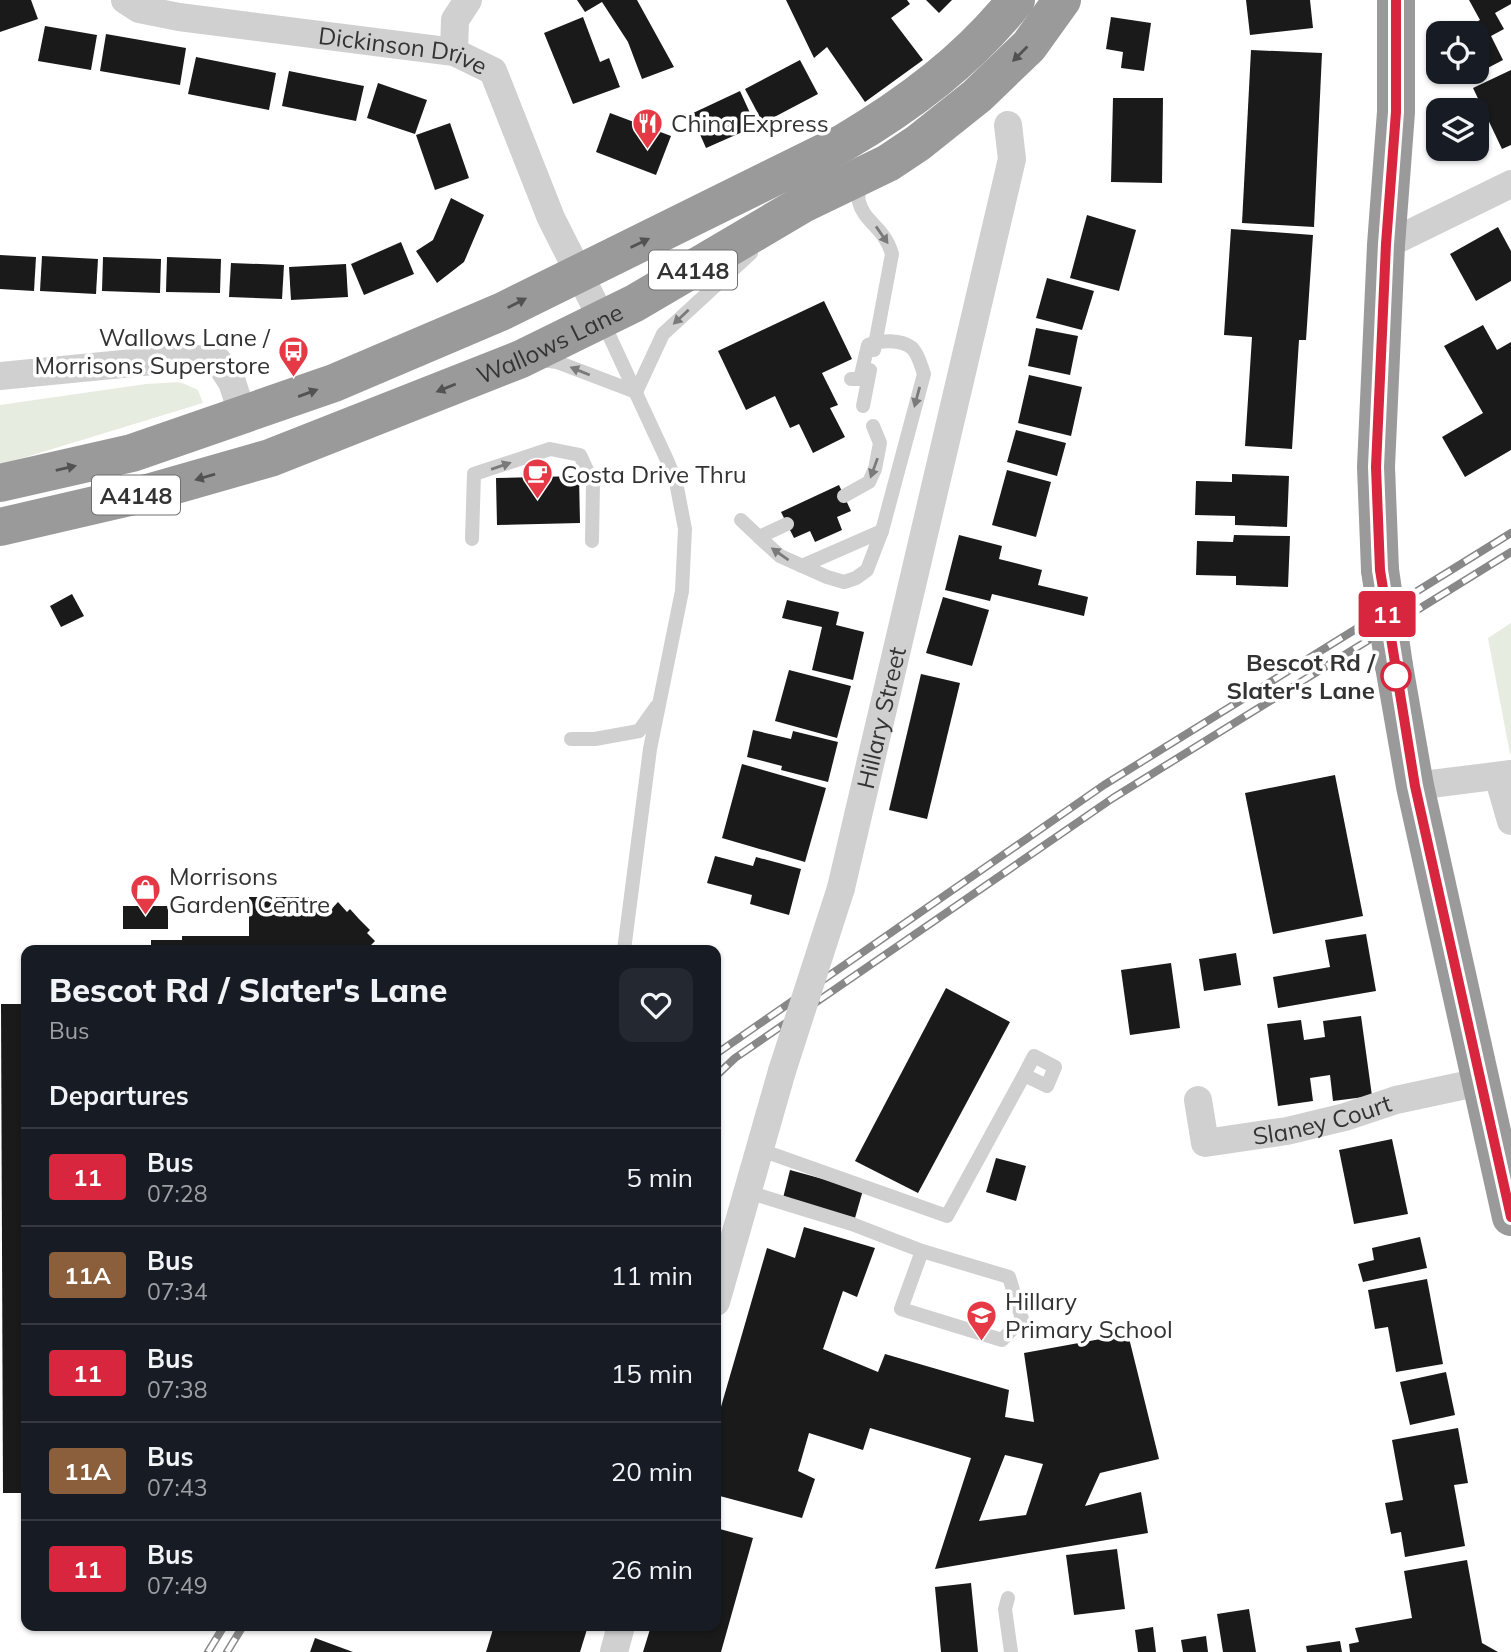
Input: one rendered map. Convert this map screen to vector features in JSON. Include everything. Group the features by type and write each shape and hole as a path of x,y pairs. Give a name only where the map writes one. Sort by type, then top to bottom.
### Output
{"highway":[{"name":"Wallows Lane","path":"0,483 132,453 243,416 334,383 503,311 893,114 924,91 995,26 1016,0"},
{"name":"Wallows Lane","path":"0,527 151,492 270,458 521,359 652,295 803,204 875,169 918,143 993,81 1029,46 1062,0"},
{"path":"1396,0 1396,112 1386,244 1376,467 1380,570 1415,786 1511,1217"},
{"path":"969,49 993,81"},
{"path":"865,130 875,169"}],"street":[{"name":"Dickinson Drive","path":"125,0 138,9 179,17 454,52 493,71 551,218 602,319"},
{"path":"454,52 455,20 468,0"},
{"name":"Hillary Street","path":"721,1285 782,1071 841,888 1012,159 1008,125"},
{"path":"1386,244 1511,184"},
{"path":"0,376 183,358 218,361 232,382 243,416"},
{"path":"1415,786 1504,775 1511,821"},
{"name":"Slaney Court","path":"1198,1100 1205,1143 1287,1131 1345,1117 1396,1100 1480,1082"},
{"path":"614,1652 620,1631"}],"lane":[{"path":"863,406 892,254 888,240 868,219 859,204 875,169"},
{"path":"636,393 663,334 803,204"},
{"path":"602,319 676,482 685,528 682,591 650,749 625,945"},
{"path":"741,520 780,556 827,577 844,582 867,570 882,531 924,374 911,347 894,341 876,341 868,345 860,379 851,379"},
{"path":"521,359 557,362 636,393"},
{"path":"844,496 869,482 880,443 873,426"},
{"path":"472,539 474,474 550,449 580,455 593,484 592,541"},
{"path":"759,537 787,524"},
{"path":"802,566 882,531"},
{"path":"571,739 595,739 639,731 659,703"},
{"path":"761,1150 947,1216 1024,1075"},
{"path":"748,1192 852,1224 922,1251 1009,1278 1023,1319 1002,1340 901,1309 922,1251"},
{"path":"1009,1598 1005,1609 1011,1652"}],"shaded area":[{"path":"180,382 198,390 203,403 0,465 0,405 146,384"},
{"path":"1511,623 1511,754 1510,754 1488,638"}],"building":[{"path":"0,0 31,0 38,19 0,32"},
{"path":"577,0 637,0 674,67 642,79 628,42 602,2 585,12"},
{"path":"786,0 907,0 910,4 891,18 923,60 865,102 827,47 814,58"},
{"path":"926,0 952,0 939,13"},
{"path":"1246,0 1310,0 1313,28 1250,35"},
{"path":"1469,0 1511,0 1511,4 1495,13 1504,29 1491,36 1503,60 1489,67 1489,21 1480,20"},
{"path":"583,17 600,62 609,58 620,87 573,104 544,33"},
{"path":"1111,17 1151,23 1144,71 1121,68 1123,52 1106,49"},
{"path":"45,26 97,35 91,70 38,61"},
{"path":"106,34 186,48 180,85 100,71"},
{"path":"1251,50 1322,53 1314,227 1242,223"},
{"path":"196,57 276,73 269,110 188,94"},
{"path":"800,60 818,94 763,123 745,89"},
{"path":"1511,70 1511,145 1502,149 1489,122 1489,98 1478,98 1473,88 1489,84 1489,80"},
{"path":"289,71 364,86 356,121 282,106"},
{"path":"378,83 427,100 415,134 367,118"},
{"path":"740,91 756,126 706,148 691,114"},
{"path":"1113,98 1163,98 1162,183 1111,182"},
{"path":"610,113 671,136 656,175 596,152"},
{"path":"450,123 469,178 435,190 416,135"},
{"path":"451,198 484,215 464,262 437,283 416,251 433,240"},
{"path":"1087,215 1136,230 1119,291 1070,278"},
{"path":"1498,227 1511,251 1511,281 1476,301 1450,254"},
{"path":"1231,229 1313,235 1306,340 1299,340 1292,449 1245,446 1252,337 1224,335"},
{"path":"401,242 414,274 364,295 351,264"},
{"path":"0,255 36,257 34,291 0,289"},
{"path":"42,256 98,259 96,294 40,291"},
{"path":"103,257 161,259 160,293 102,291"},
{"path":"167,257 221,259 220,293 166,292"},
{"path":"231,263 284,265 282,299 229,297"},
{"path":"346,264 348,297 291,300 289,267"},
{"path":"1047,278 1094,291 1082,330 1036,318"},
{"path":"824,301 852,359 822,373 838,405 830,408 845,437 813,453 799,424 790,428 775,396 746,410 718,351"},
{"path":"1483,325 1497,350 1511,342 1511,450 1465,477 1442,437 1483,413 1444,346"},
{"path":"1036,328 1078,336 1070,375 1028,366"},
{"path":"1029,375 1082,387 1071,436 1018,423"},
{"path":"1016,430 1066,443 1057,476 1007,462"},
{"path":"1007,470 1051,482 1036,537 992,525"},
{"path":"1232,474 1289,476 1287,527 1235,525 1235,516 1195,515 1196,481 1232,482"},
{"name":"Costa Drive Thru","path":"579,476 580,523 497,525 496,478"},
{"path":"839,485 851,511 837,517 842,530 815,542 810,531 794,538 781,512"},
{"path":"959,535 1002,546 999,559 1042,570 1038,585 1088,597 1084,616 992,594 990,601 945,590"},
{"path":"1234,535 1290,536 1288,587 1236,585 1236,576 1196,575 1197,541 1233,542"},
{"path":"72,594 84,616 61,627 50,606"},
{"path":"943,597 989,610 972,666 926,653"},
{"path":"787,600 839,612 836,625 864,632 853,680 812,670 822,627 782,618"},
{"path":"789,670 851,686 837,738 775,721"},
{"path":"921,674 960,683 927,819 889,810"},
{"path":"753,730 791,739 793,731 838,742 828,782 781,770 782,766 747,757"},
{"path":"742,764 826,788 805,862 722,838"},
{"path":"1335,775 1363,916 1273,934 1245,793"},
{"path":"715,856 753,866 756,857 801,869 789,915 750,904 752,895 707,883"},
{"path":"249,897 308,897 326,915 338,902 347,912 350,909 370,930 367,933 375,941 371,945 151,945 151,940 182,940 182,936 249,936"},
{"name":"Morrisons Garden Centre","path":"123,906 168,906 168,929 123,929"},
{"path":"1366,934 1376,991 1278,1008 1273,977 1330,967 1325,940"},
{"path":"1236,953 1241,985 1204,991 1199,959"},
{"path":"1171,963 1180,1028 1130,1035 1121,970"},
{"path":"946,988 1010,1022 918,1193 855,1161"},
{"path":"1,1004 21,1004 21,1493 3,1493"},
{"path":"1361,1016 1372,1096 1333,1101 1330,1075 1310,1078 1313,1101 1278,1106 1267,1024 1301,1020 1304,1040 1325,1037 1323,1021"},
{"path":"1392,1139 1408,1214 1354,1224 1339,1150"},
{"path":"996,1158 1026,1166 1016,1201 986,1192"},
{"path":"790,1170 863,1190 855,1218 783,1198"},
{"path":"804,1227 875,1248 857,1297 843,1291 823,1349 878,1372 885,1354 1009,1390 1005,1417 1034,1422 1024,1353 1128,1334 1159,1459 1100,1473 1085,1506 1141,1492 1148,1533 935,1569 971,1458 870,1428 863,1450 809,1433 798,1471 815,1479 802,1518 721,1496 721,1407 767,1248 795,1258","holes":["1005,1455 1043,1464 1026,1515 979,1521"]},
{"path":"1420,1237 1427,1268 1363,1282 1358,1264 1374,1260 1372,1248"},
{"path":"1427,1279 1443,1364 1396,1372 1388,1327 1375,1329 1368,1290"},
{"path":"1446,1372 1455,1415 1410,1425 1400,1382"},
{"path":"1458,1428 1468,1483 1454,1485 1465,1546 1405,1557 1401,1532 1391,1534 1385,1503 1403,1500 1392,1440"},
{"path":"721,1529 753,1538 721,1652 643,1652 649,1631 721,1631"},
{"path":"1117,1549 1125,1609 1074,1615 1066,1555"},
{"path":"1467,1560 1482,1643 1498,1652 1350,1652 1349,1644 1359,1642 1355,1628 1412,1618 1404,1571"},
{"path":"971,1583 978,1652 941,1652 935,1587"},
{"path":"1249,1609 1256,1652 1223,1652 1217,1614"},
{"path":"1153,1627 1156,1652 1138,1652 1135,1630"},
{"path":"492,1631 586,1631 580,1652 486,1652"},
{"path":"1206,1636 1208,1652 1183,1652 1181,1640"},
{"path":"315,1638 353,1652 310,1652"},
{"path":"1340,1641 1342,1652 1307,1652 1306,1646"}],"railway":[{"path":"721,1051 1104,785 1511,533"},
{"path":"721,1071 735,1058 1113,798 1511,552"},
{"path":"208,1652 221,1631"},
{"path":"227,1652 240,1631"}],"bus line":[{"name":"11","path":"1396,0 1396,112 1386,244 1376,467 1380,570 1415,786 1511,1217"}],"place":[{"name":"China Express","path":"648,150"},
{"name":"Wallows Lane / Morrisons Superstore","path":"293,378"},
{"name":"Costa Drive Thru","path":"538,501"},
{"name":"Bescot Rd / Slater's Lane","path":"1396,676"},
{"name":"Morrisons Garden Centre","path":"146,917"},
{"name":"Hillary Primary School","path":"982,1342"}]}
